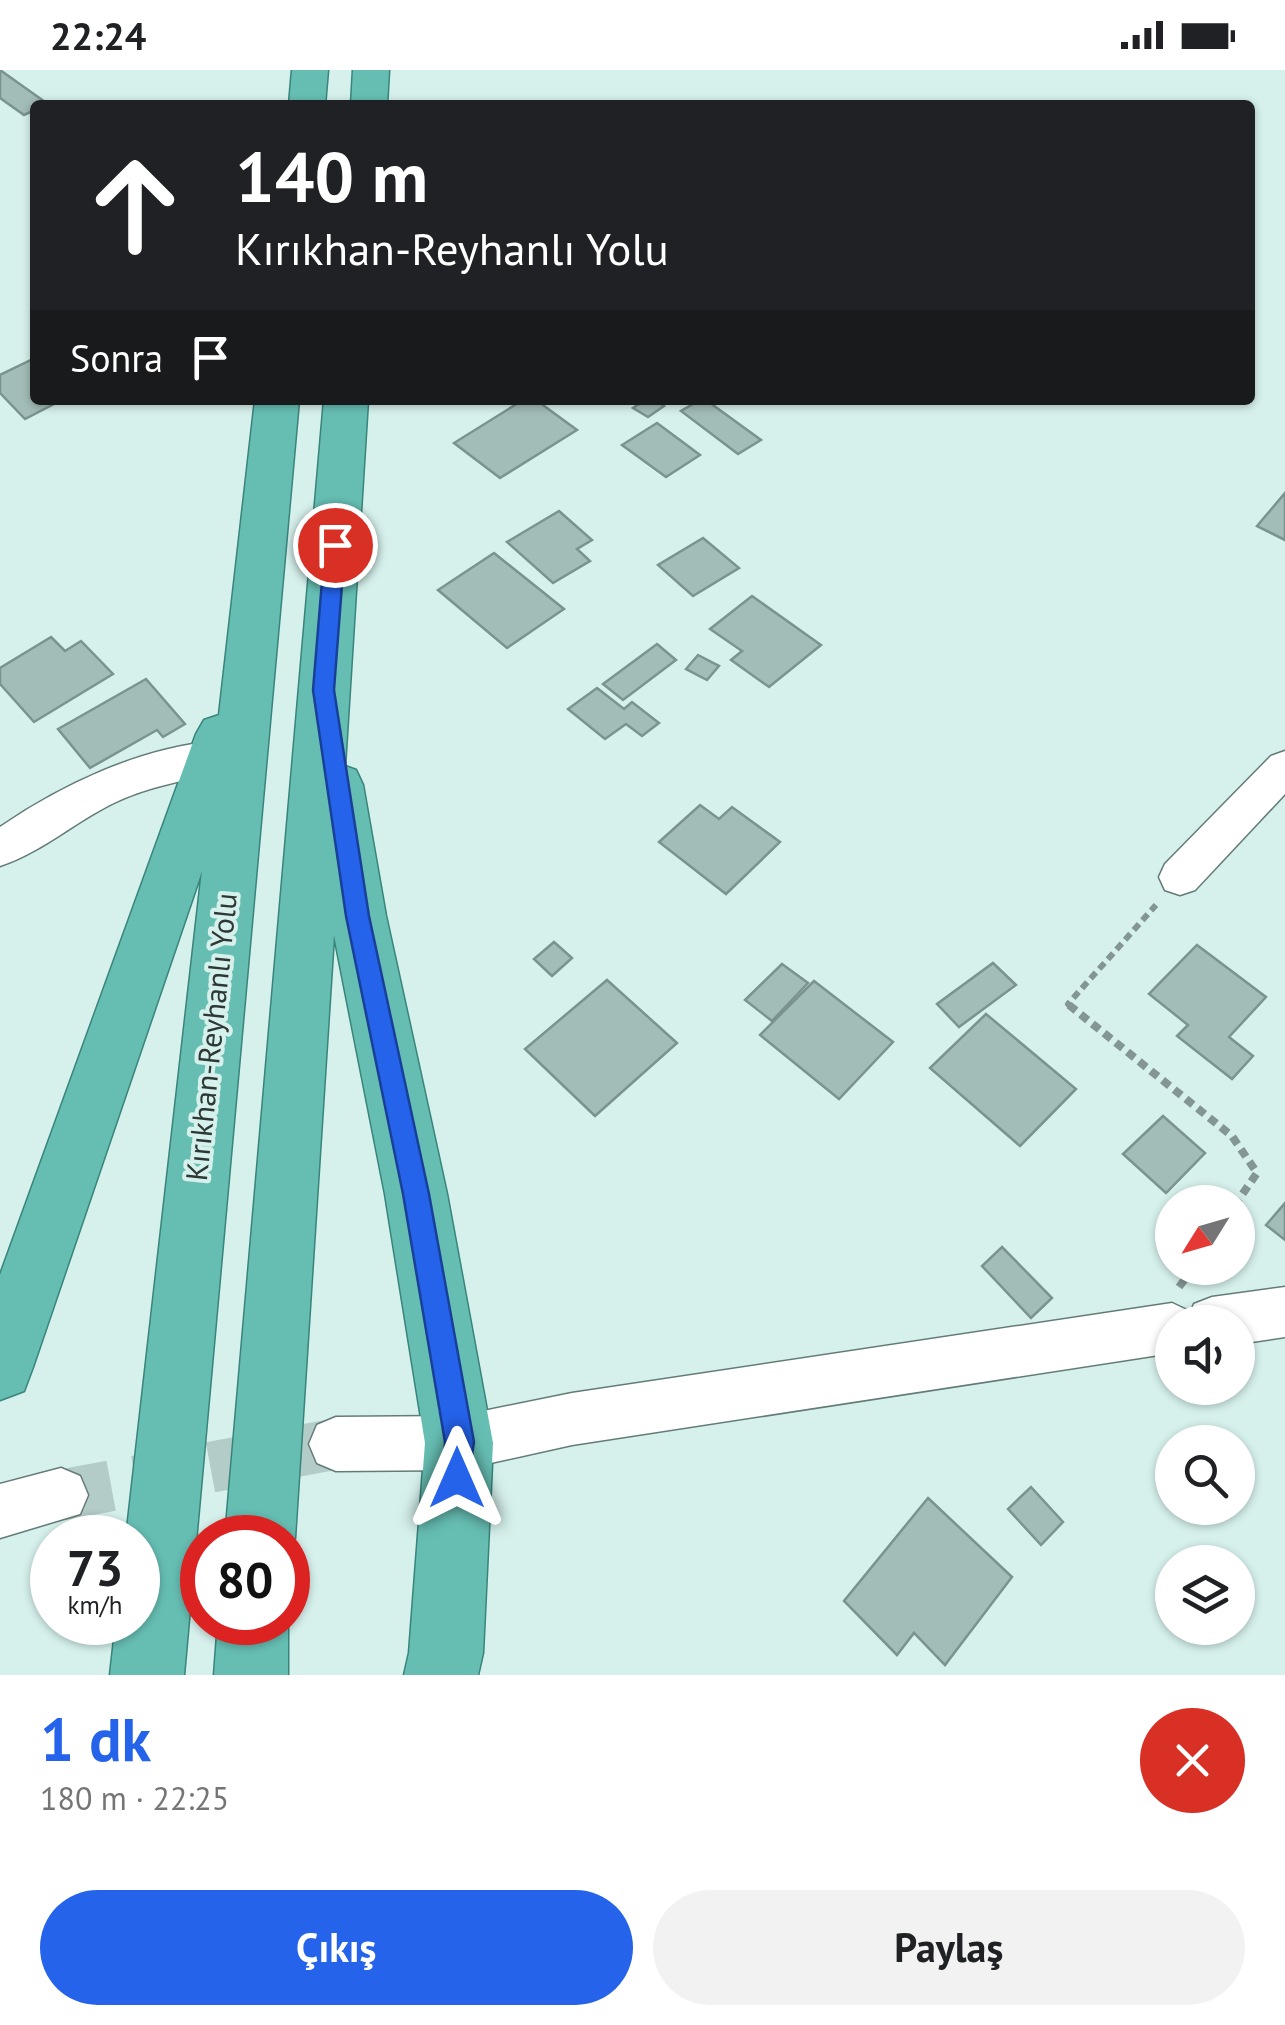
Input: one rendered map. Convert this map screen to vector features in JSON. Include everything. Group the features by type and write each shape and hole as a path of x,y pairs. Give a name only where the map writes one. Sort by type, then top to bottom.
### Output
{"highway":[{"path":"307,100 310,70"},
{"path":"369,100 370,70"},
{"name":"Kırıkhan-Reyhanlı Yolu","path":"147,1675 276,405"},
{"path":"262,1515 346,405"},
{"path":"0,1367 251,651"},
{"path":"324,690 358,916 416,1194 460,1442 446,1654 441,1675"},
{"path":"251,1675 253,1645"}],"street":[{"path":"0,849 23,832 92,796 189,758 214,757"},
{"path":"1180,878 1285,767"},
{"path":"1255,1316 1285,1312"},
{"path":"336,1444 460,1442 572,1419 1155,1331"},
{"path":"0,1511 60,1495"}],"path":[{"path":"1180,878 1068,1004 1232,1136 1257,1173 1249,1185"}],"building":[{"path":"0,70 42,100 30,100 30,112 24,115 0,98"},
{"path":"30,360 30,405 52,405 25,419 0,393 0,375"},
{"path":"515,405 543,405 577,430 500,478 454,443"},
{"path":"638,405 664,406 648,417 633,408"},
{"path":"691,405 713,405 761,440 738,454 681,411"},
{"path":"657,423 700,455 666,477 622,445"},
{"path":"1285,493 1285,540 1257,526"},
{"path":"559,511 592,540 577,549 590,561 553,583 507,542"},
{"path":"703,538 739,568 693,596 658,565"},
{"path":"494,553 564,609 507,648 438,590"},
{"path":"752,596 821,645 769,687 731,660 742,651 710,629"},
{"path":"51,637 65,651 81,641 113,674 34,722 0,684 0,668"},
{"path":"657,644 676,660 623,700 603,684"},
{"path":"698,655 719,666 707,680 686,669"},
{"path":"146,679 185,724 163,737 157,730 90,768 58,729"},
{"path":"597,688 624,709 632,702 659,723 642,736 626,724 605,739 568,709"},
{"path":"700,805 719,819 732,807 780,842 726,894 659,842"},
{"path":"554,942 572,958 552,976 534,959"},
{"path":"1197,945 1266,997 1229,1037 1253,1056 1232,1079 1177,1036 1188,1025 1149,994"},
{"path":"993,963 1016,985 959,1027 937,1004"},
{"path":"782,964 808,983 772,1021 745,1000"},
{"path":"607,980 677,1043 595,1116 525,1049"},
{"path":"814,981 893,1042 839,1099 760,1035"},
{"path":"986,1014 1076,1089 1020,1146 930,1068"},
{"path":"1163,1116 1205,1153 1174,1185 1157,1185 1123,1154"},
{"path":"1285,1203 1285,1240 1266,1225"},
{"path":"1002,1247 1052,1298 1031,1318 982,1266"},
{"path":"1031,1487 1063,1522 1041,1545 1008,1509"},
{"path":"928,1498 1012,1577 945,1665 914,1633 897,1655 844,1601"}],"tunnel":[{"path":"61,1495 336,1444"}],"route":[{"path":"335,545 324,690 358,916 416,1194 460,1442 457,1478"}]}
